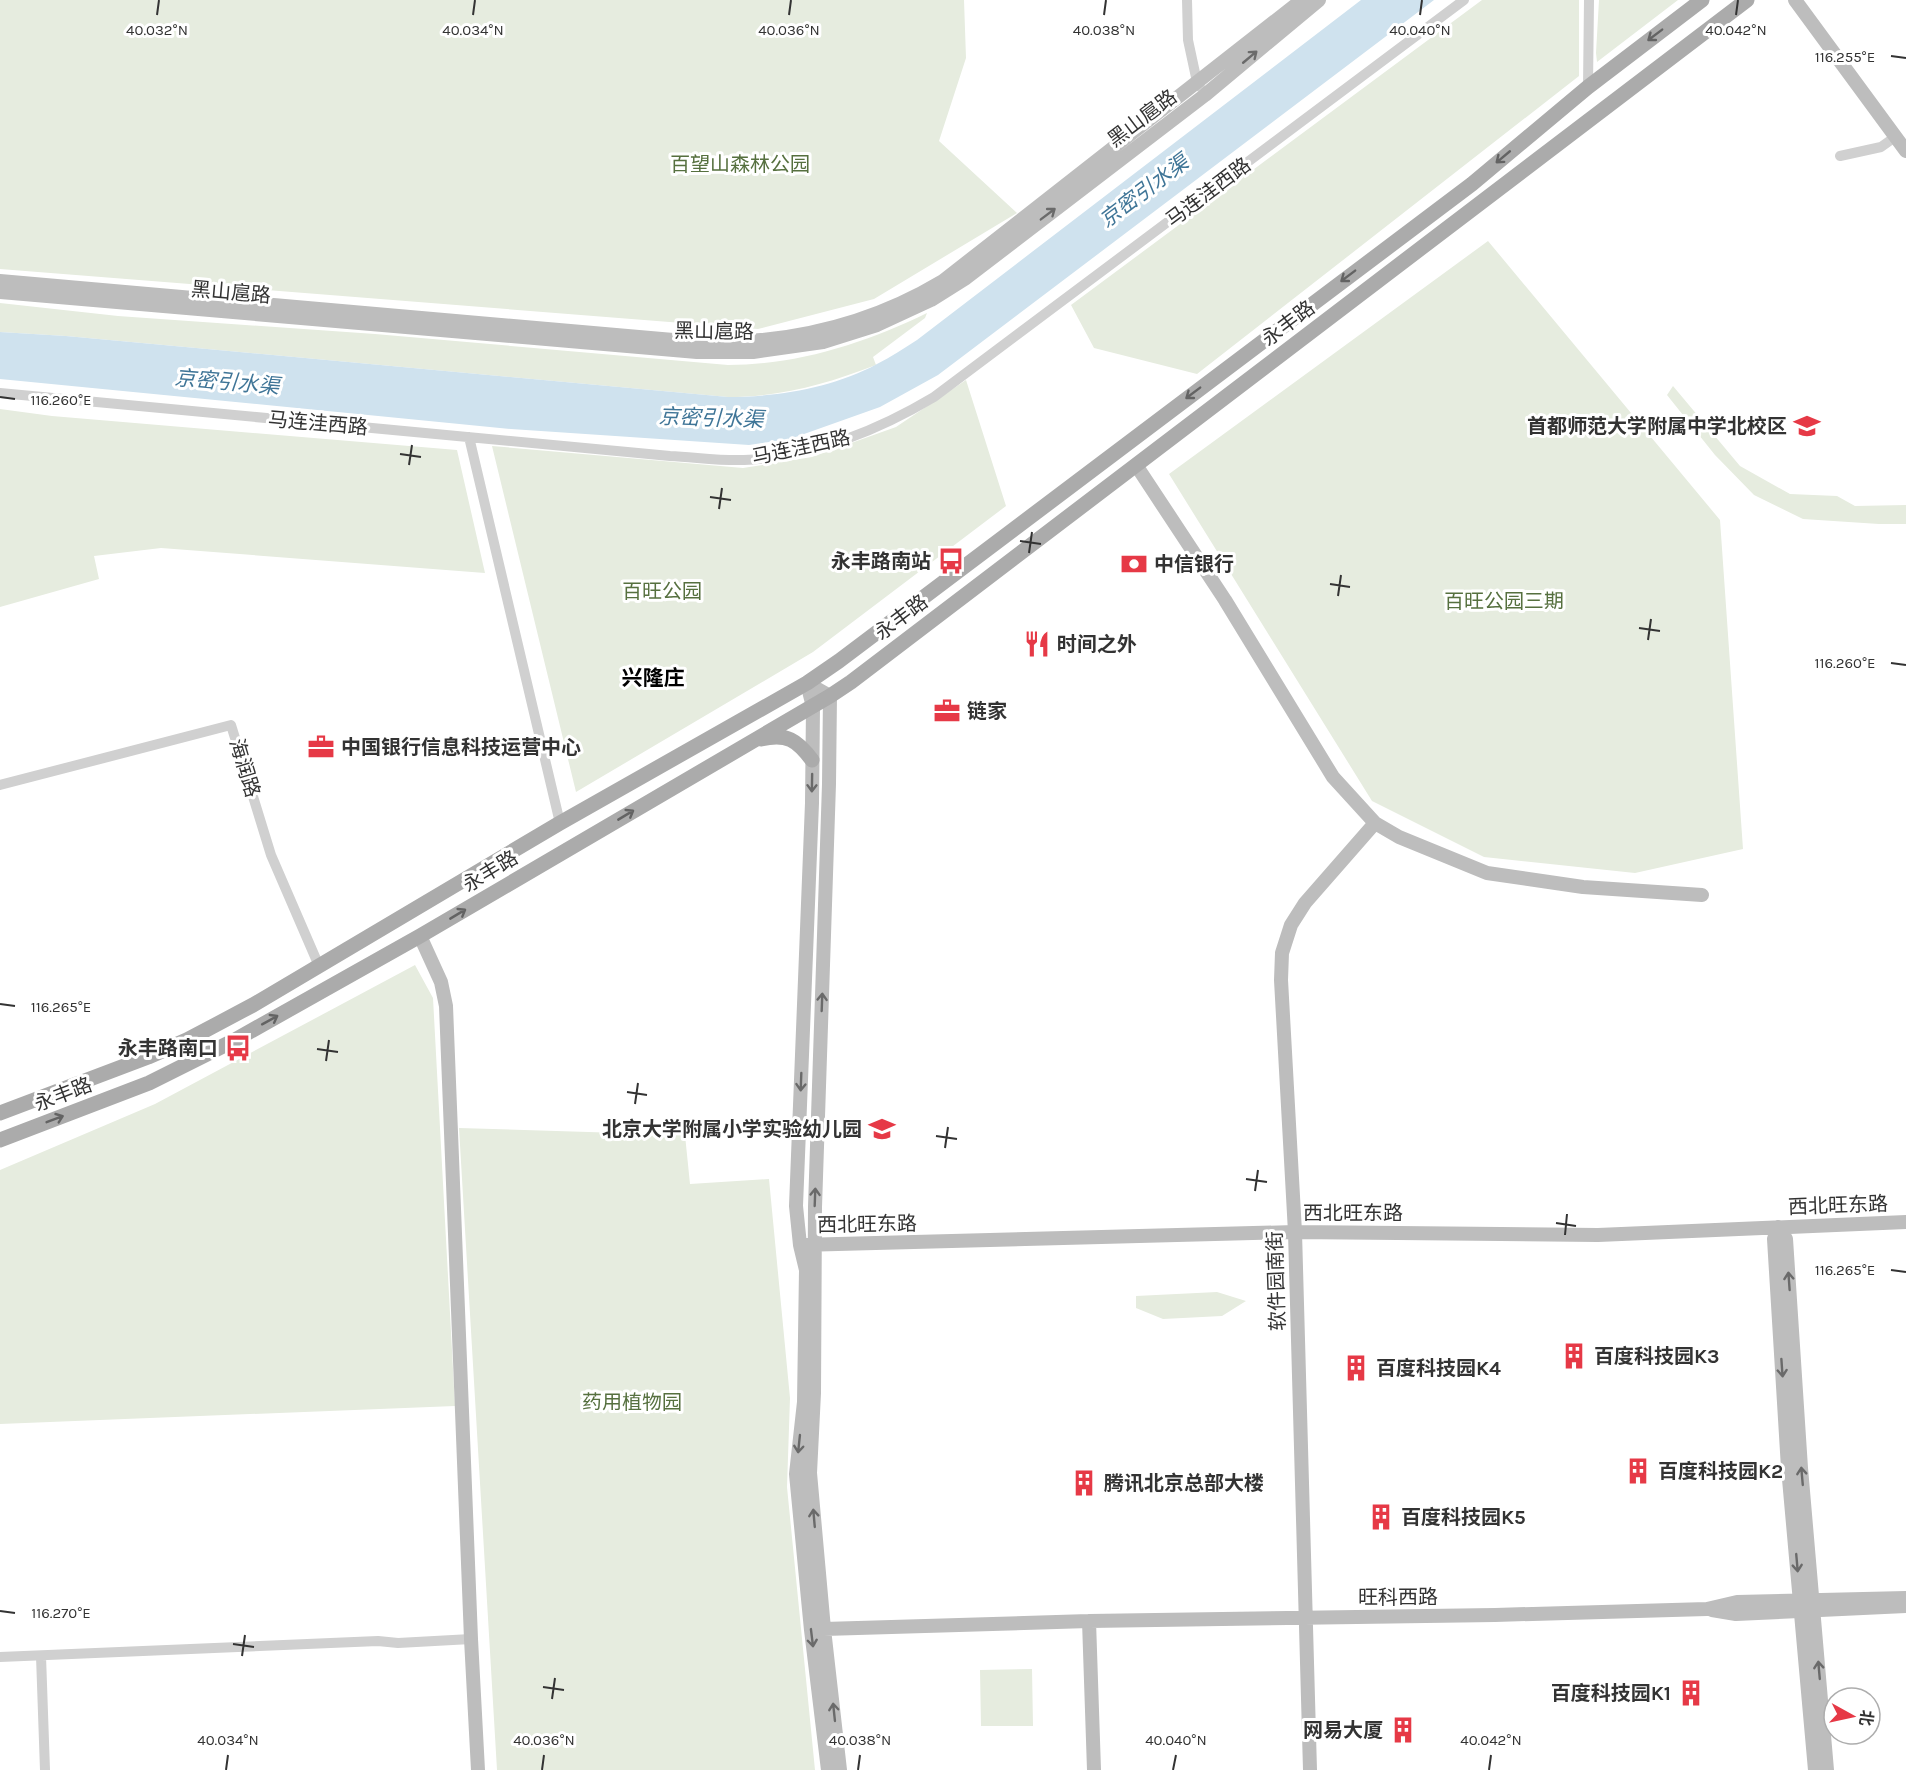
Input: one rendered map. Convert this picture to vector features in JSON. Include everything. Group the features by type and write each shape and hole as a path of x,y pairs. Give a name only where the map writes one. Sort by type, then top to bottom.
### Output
{"main road":[{"name":"永丰路","path":"0,1113 148,1057 187,1040 253,1005 560,823 807,683 1468,186 1588,87 1702,0"},
{"name":"永丰路","path":"0,1140 122,1094 186,1065 420,936 830,696 1747,0"},
{"path":"1468,186 1473,197 1482,203"},
{"path":"1444,204 1453,210 1456,223"},
{"path":"750,742 786,737 800,745 812,760"}],"street":[{"path":"1187,0 1188,40 1197,82 1205,95"},
{"name":"黑山扈路","path":"0,281 696,342 731,343 769,340 821,331 862,320 897,306 943,281 1302,0"},
{"name":"黑山扈路","path":"0,292 697,352 753,352 822,342 877,325 949,289 1205,95 1319,0"},
{"name":"马连洼西路","path":"0,393 670,456 743,460 777,456 813,448 884,424 934,397 1464,0"},
{"path":"1588,87 1589,0"},
{"path":"1794,0 1906,151"},
{"path":"1840,156 1881,147 1895,137"},
{"path":"469,437 560,823"},
{"path":"1136,465 1225,600 1333,777 1375,823 1399,837 1487,873 1582,887 1702,895"},
{"path":"807,683 830,696 815,1246 814,1393 810,1473 840,1770"},
{"path":"807,683 813,707 812,760 796,1206 800,1245 806,1270 804,1402 796,1474 811,1630 828,1770"},
{"name":"海润路","path":"0,785 231,725 271,855 319,966"},
{"name":"软件园南街","path":"1310,1770 1294,1232 1281,980 1282,953 1291,925 1305,903 1375,823"},
{"path":"420,936 441,982 446,1006 478,1770"},
{"name":"西北旺东路","path":"800,1245 1294,1232 1598,1235 1906,1222"},
{"path":"1778,1227 1786,1239 1801,1468 1815,1770"},
{"path":"1807,1605 1906,1598"},
{"path":"1807,1605 1906,1606"},
{"path":"1807,1605 1827,1770"},
{"name":"旺科西路","path":"824,1629 1089,1621 1484,1616 1707,1609 1736,1614 1807,1605"},
{"path":"1089,1621 1094,1770"},
{"path":"0,1658 471,1639"},
{"path":"41,1656 45,1770"}],"green space":[{"name":"百望山森林公园","path":"0,0 964,0 966,58 939,141 1017,213 874,299 758,329 0,269"},
{"path":"1482,0 1579,0 1579,76 1197,374 1094,348 1071,305"},
{"path":"1599,0 1678,0 1597,62"},
{"name":"百旺公园三期","path":"1488,241 1720,520 1743,849 1635,873 1484,857 1372,801 1169,474"},
{"path":"0,303 118,316 375,334 728,365 780,361 831,350 880,334 927,313 925,318 873,357 876,365 840,378 785,392 728,397 66,336 0,332"},
{"name":"百旺公园","path":"966,380 1006,506 813,652 576,792 492,446 743,468 812,457 896,427"},
{"path":"1673,386 1740,466 1790,494 1837,496 1855,506 1906,505 1906,524 1803,519 1754,495 1715,455 1667,395"},
{"path":"0,409 52,416 457,450 485,573 161,548 94,556 99,579 0,607"},
{"path":"415,965 433,998 455,1406 0,1424 0,1170 155,1104"},
{"name":"药用植物园","path":"459,1128 685,1135 690,1184 769,1179 790,1398 787,1487 815,1770 497,1770"},
{"path":"1217,1292 1246,1301 1222,1316 1163,1319 1136,1308 1136,1296"},
{"path":"1032,1669 1033,1726 981,1726 980,1670"}],"water":[{"name":"京密引水渠","path":"1361,0 1434,0 938,375 880,407 790,439 749,445 511,429 0,379 0,332 66,336 728,397 785,393 823,385 860,372 917,340"}],"place":[{"name":"首都师范大学附属中学北校区","path":"1807,426"},
{"name":"永丰路南站","path":"951,561"},
{"name":"中信银行","path":"1134,564"},
{"name":"时间之外","path":"1037,644"},
{"name":"链家","path":"947,711"},
{"name":"中国银行信息科技运营中心","path":"321,747"},
{"name":"永丰路南口","path":"238,1048"},
{"name":"北京大学附属小学实验幼儿园","path":"882,1129"},
{"name":"百度科技园K3","path":"1574,1356"},
{"name":"百度科技园K4","path":"1356,1368"},
{"name":"百度科技园K2","path":"1638,1471"},
{"name":"腾讯北京总部大楼","path":"1084,1483"},
{"name":"百度科技园K5","path":"1381,1517"},
{"name":"百度科技园K1","path":"1691,1693"},
{"name":"网易大厦","path":"1403,1730"}],"district":[{"name":"兴隆庄","path":"653,678"}]}
